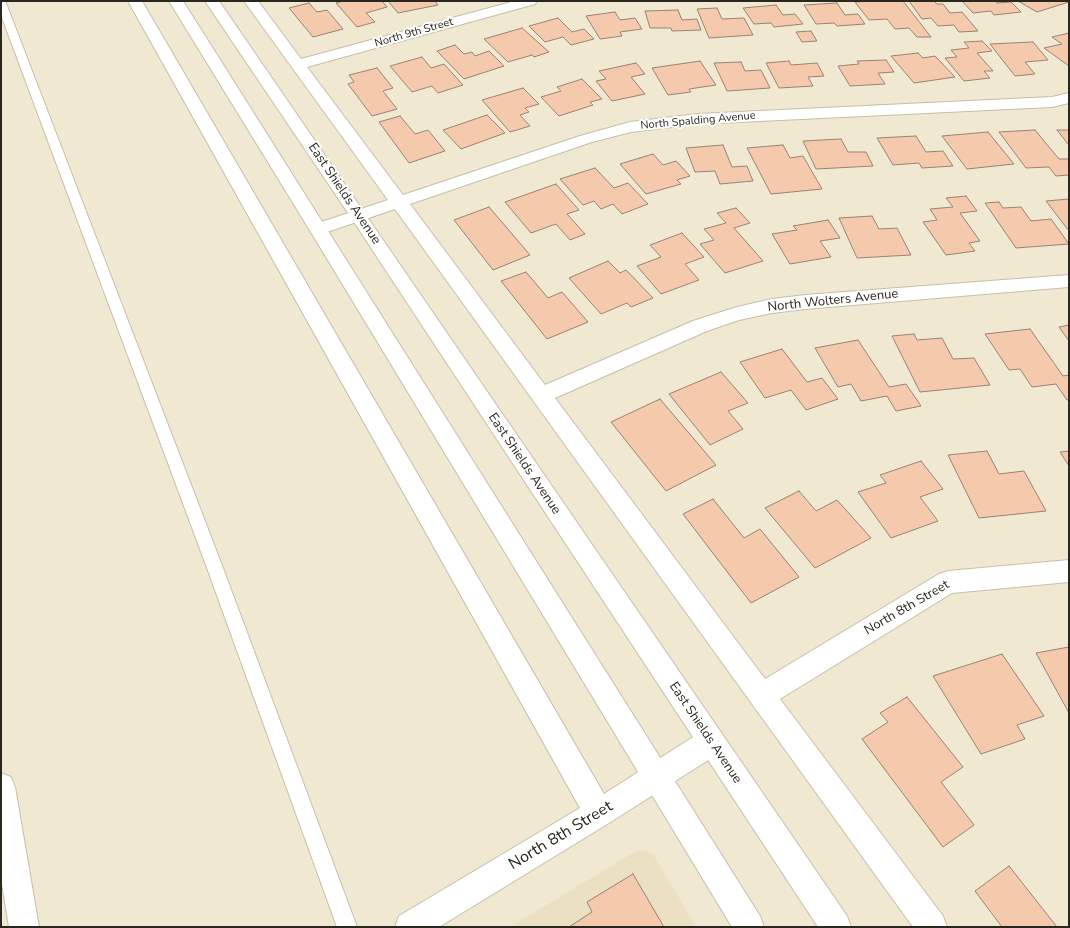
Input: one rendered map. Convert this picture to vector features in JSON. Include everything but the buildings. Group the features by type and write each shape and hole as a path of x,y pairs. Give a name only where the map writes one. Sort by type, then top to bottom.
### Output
{"street":[{"path":"135,1 599,813"},
{"path":"176,1 749,927"},
{"name":"East Shields Avenue","path":"212,1 358,215 836,927"},
{"path":"251,1 932,927"},
{"name":"North 9th Street","path":"298,65 530,1"},
{"name":"North Spalding Avenue","path":"318,229 586,139 636,126 697,119 1052,102 1069,98"},
{"name":"North Wolters Avenue","path":"541,395 700,326 737,314 772,306 805,302 1069,281"},
{"name":"North 8th Street","path":"761,696 948,582 1069,571"},
{"name":"North 8th Street","path":"410,927 599,813 711,742"},
{"path":"1,787 24,927"}],"lane":[{"path":"1,3 212,561 347,927"}],"shaded area":[{"path":"646,850 655,857 696,927 510,927 636,851"}]}
